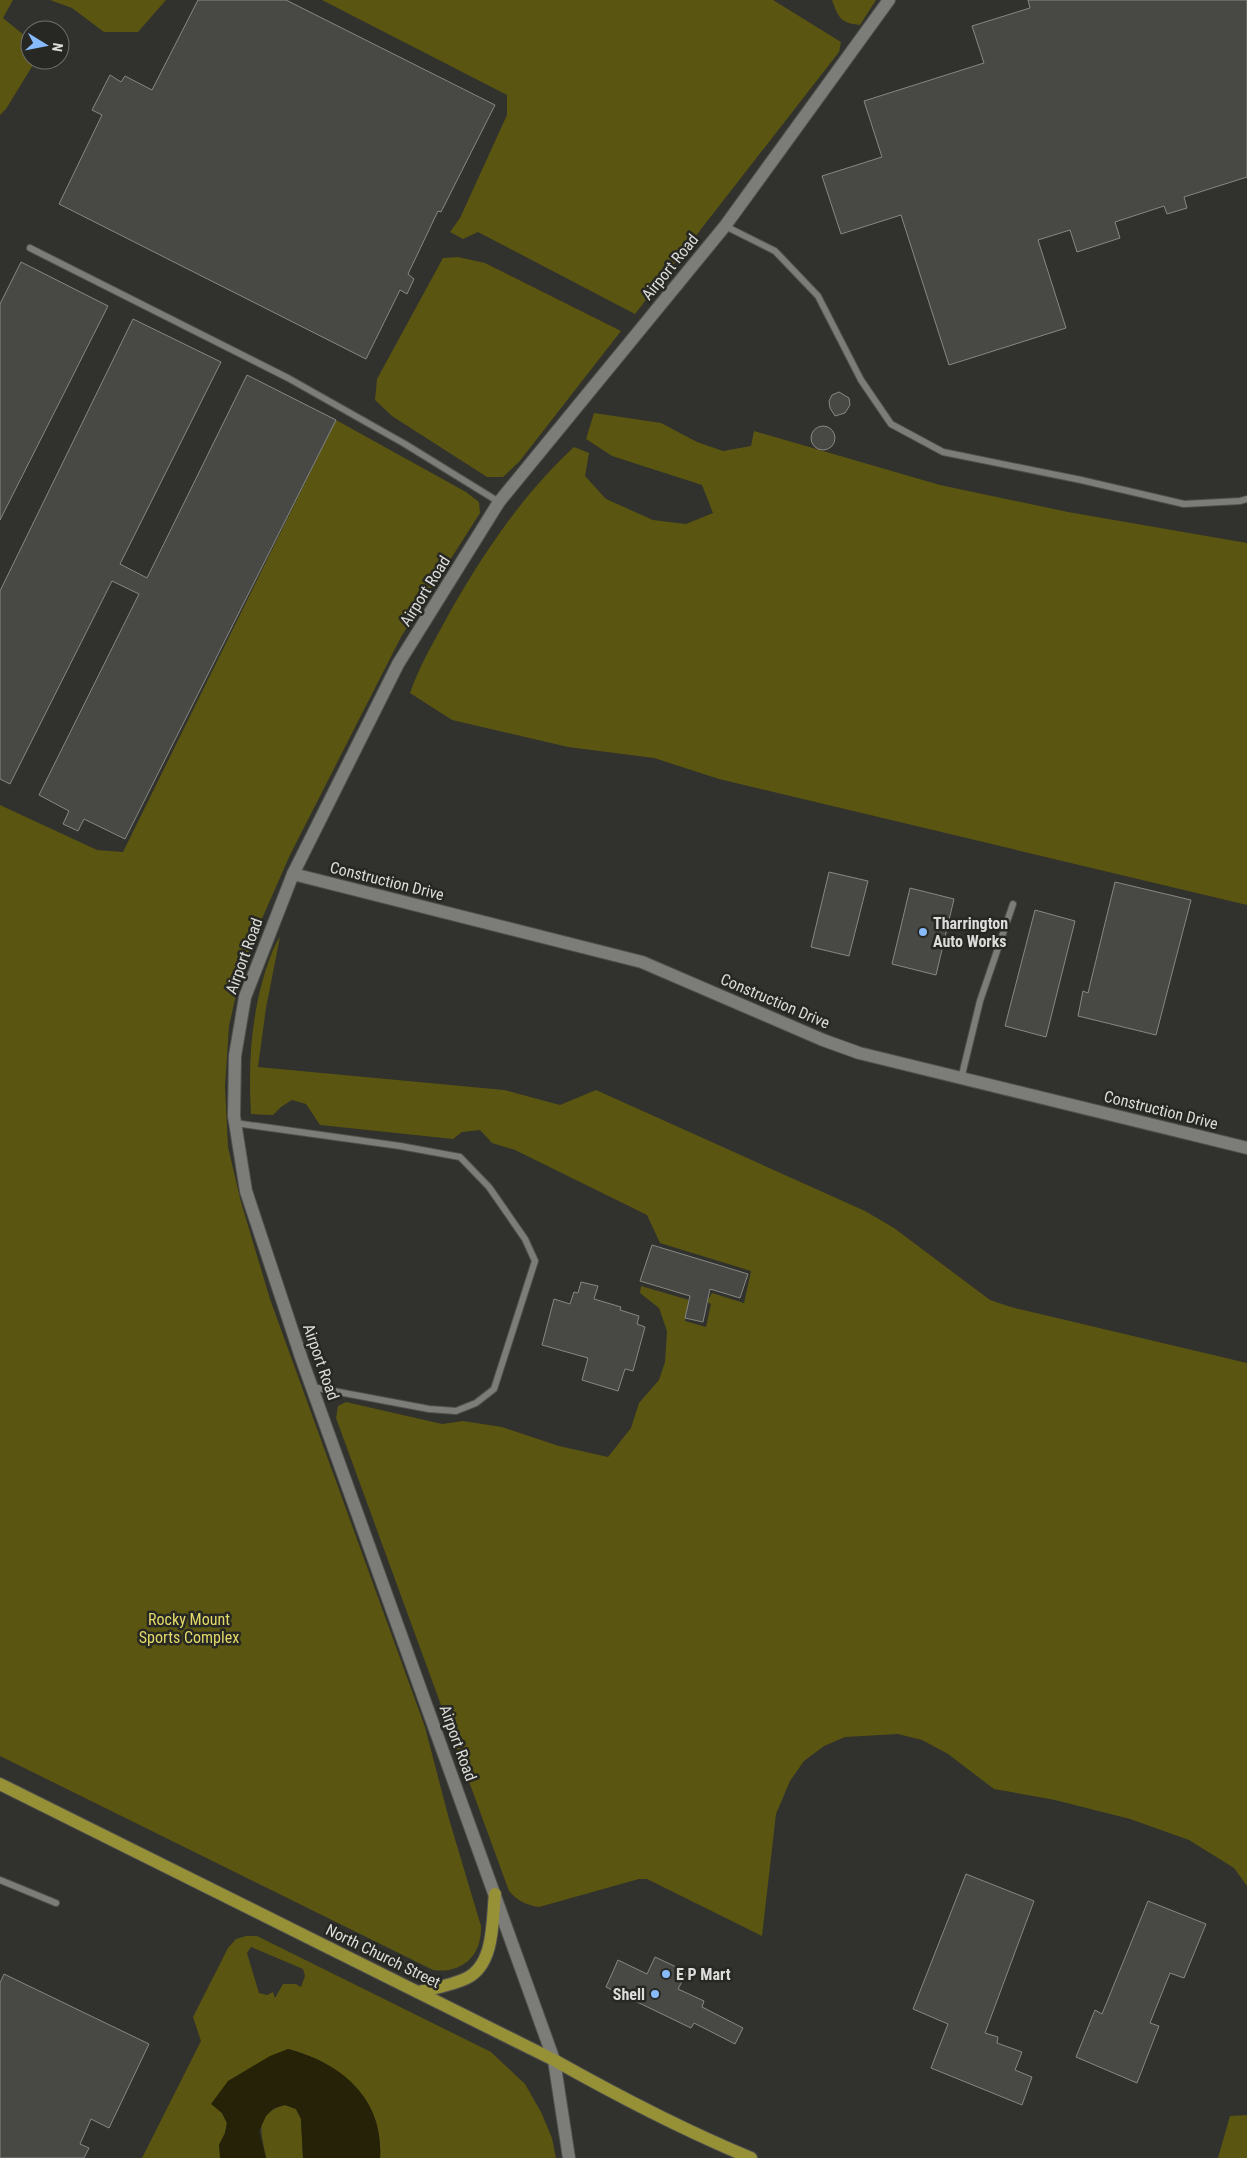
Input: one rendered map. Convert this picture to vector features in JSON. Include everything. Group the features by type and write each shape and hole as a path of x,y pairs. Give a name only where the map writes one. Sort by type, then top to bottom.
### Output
{"main road":[{"name":"Airport Road","path":"569,2158 554,2060 312,1387 246,1191 235,1123 235,1056 245,997 293,874 398,664 499,502 725,226 889,0"},
{"name":"Construction Drive","path":"293,874 642,962 823,1040 859,1053 1247,1148"},
{"name":"North Church Street","path":"0,1784 419,1992 711,2142 751,2158"},
{"path":"419,1992 467,1978 477,1971 488,1949 495,1894"}],"lane":[{"path":"725,226 775,251 812,289 818,296 861,380 890,424 943,452 1081,480 1184,504 1247,499"},
{"path":"30,248 288,378 405,444 499,502"},
{"path":"961,1079 980,1002 1013,904"},
{"path":"235,1123 400,1146 460,1157 489,1187 525,1239 535,1260 494,1389 476,1403 456,1411 312,1387"},
{"path":"0,1880 56,1903"}],"green space":[{"path":"0,0 13,0 3,18 20,32 20,70 30,70 6,109 0,115"},
{"path":"50,0 166,0 138,32 104,32 72,8"},
{"path":"322,0 773,0 841,42 839,52 635,314 478,232 463,239 450,232 460,218 507,115 507,95"},
{"path":"832,0 876,0 860,25 844,21 838,15"},
{"path":"458,257 485,263 621,331 519,462 503,477 487,477 392,416 375,400 377,379 443,258"},
{"path":"594,413 661,423 697,442 723,451 751,446 754,431 940,485 1068,512 1247,543 1247,905 719,779 654,758 568,747 452,720 410,693 435,639 458,597 487,551 536,486 574,447 589,453 585,476 606,499 653,520 686,524 713,513 702,485 612,456 586,439"},
{"name":"Rocky Mount Sports Complex","path":"336,420 466,492 479,502 480,513 401,637 290,855 257,930 238,986 229,1026 225,1086 228,1147 241,1202 270,1299 425,1727 449,1819 481,1926 478,1946 469,1960 453,1969 444,1970 433,1970 0,1756 0,805 97,850 123,852"},
{"path":"280,937 266,1008 258,1067 504,1090 560,1105 596,1090 865,1211 894,1228 990,1300 1011,1307 1247,1363 1247,1886 1234,1868 1189,1840 1130,1819 1055,1800 994,1789 948,1754 922,1740 898,1734 845,1737 824,1746 804,1761 790,1781 776,1814 762,1936 647,1879 639,1879 539,1907 522,1902 512,1894 509,1891 336,1418 338,1406 346,1402 442,1424 463,1421 502,1427 559,1446 608,1457 631,1428 639,1403 659,1380 665,1362 667,1331 659,1308 640,1293 641,1286 689,1300 685,1321 706,1327 711,1304 707,1302 712,1293 744,1303 751,1271 660,1243 647,1215 515,1150 492,1143 480,1130 462,1132 453,1139 320,1125 306,1104 292,1100 273,1115 251,1114 250,1059 254,1023 266,969"},
{"path":"246,1936 257,1936 491,2052 525,2084 541,2112 552,2138 556,2158 380,2158 379,2137 375,2118 367,2101 341,2074 307,2055 288,2049 229,2081 212,2104 222,2113 227,2123 225,2133 219,2145 221,2158 142,2158 201,2041 193,2017 228,1948 236,1939","holes":["251,1947 303,1969 305,1976 301,1987 296,1984 283,1984 275,1998 273,1992 267,1995 259,1993 247,1953"]},
{"path":"285,2105 296,2109 301,2119 303,2158 266,2158 262,2133 263,2119 275,2109"},
{"path":"1247,2115 1247,2158 1218,2158 1230,2116"}],"shaded area":[{"path":"288,2049 307,2055 325,2064 355,2086 367,2101 375,2118 379,2137 380,2158 303,2158 301,2119 296,2109 285,2105 274,2108 266,2116 259,2131 266,2158 220,2158 219,2145 225,2133 227,2123 222,2113 211,2104 228,2081 270,2056"}],"building":[{"path":"198,0 286,0 495,105 441,212 438,211 408,274 414,279 407,294 400,290 366,359 59,204 102,115 92,110 110,75 121,82 125,76 152,90"},
{"path":"1028,0 1247,0 1247,177 1184,197 1187,208 1167,214 1164,206 1115,222 1120,238 1077,252 1070,230 1038,240 1066,328 949,365 901,215 841,234 822,176 882,157 864,101 984,63 972,26 1030,8"},
{"path":"21,262 108,306 0,520 0,304"},
{"path":"133,319 221,362 120,564 147,578 247,375 336,420 125,839 84,819 78,831 63,824 69,811 39,795 139,594 112,581 10,784 0,779 0,591"},
{"path":"839,392 849,398 850,405 845,413 835,416 830,408 829,401 832,395"},
{"path":"823,426 828,427 834,433 834,443 828,449 823,450 818,449 812,443 811,438 812,433 818,427"},
{"path":"829,872 868,881 849,956 811,947"},
{"path":"1115,882 1191,900 1156,1035 1078,1016 1083,991 1088,993"},
{"name":"Tharrington Auto Works","path":"910,888 954,899 936,975 892,964"},
{"path":"1035,910 1075,921 1046,1037 1005,1026"},
{"path":"652,1245 748,1274 740,1298 710,1289 703,1322 685,1318 690,1296 640,1281"},
{"path":"581,1282 598,1286 594,1299 621,1307 620,1310 639,1316 637,1324 645,1327 633,1371 625,1369 618,1391 582,1380 588,1358 542,1345 554,1299 570,1304 574,1292 578,1293"},
{"path":"966,1874 1034,1901 985,2033 998,2037 997,2043 1022,2052 1015,2070 1032,2077 1022,2105 931,2068 948,2024 913,2009"},
{"path":"1148,1901 1206,1924 1184,1978 1170,1973 1150,2023 1159,2026 1137,2083 1076,2057 1095,2010 1102,2014"},
{"name":"Shell","path":"655,1957 687,1972 678,1989 704,2001 702,2007 743,2028 735,2044 694,2023 691,2028 606,1987 618,1960 647,1974"},
{"path":"4,1974 149,2044 109,2128 91,2119 80,2144 89,2148 84,2158 0,2158 0,1983"}],"place":[{"name":"Tharrington Auto Works","path":"923,932"},
{"name":"E P Mart","path":"666,1974"},
{"name":"Shell","path":"655,1994"}]}
